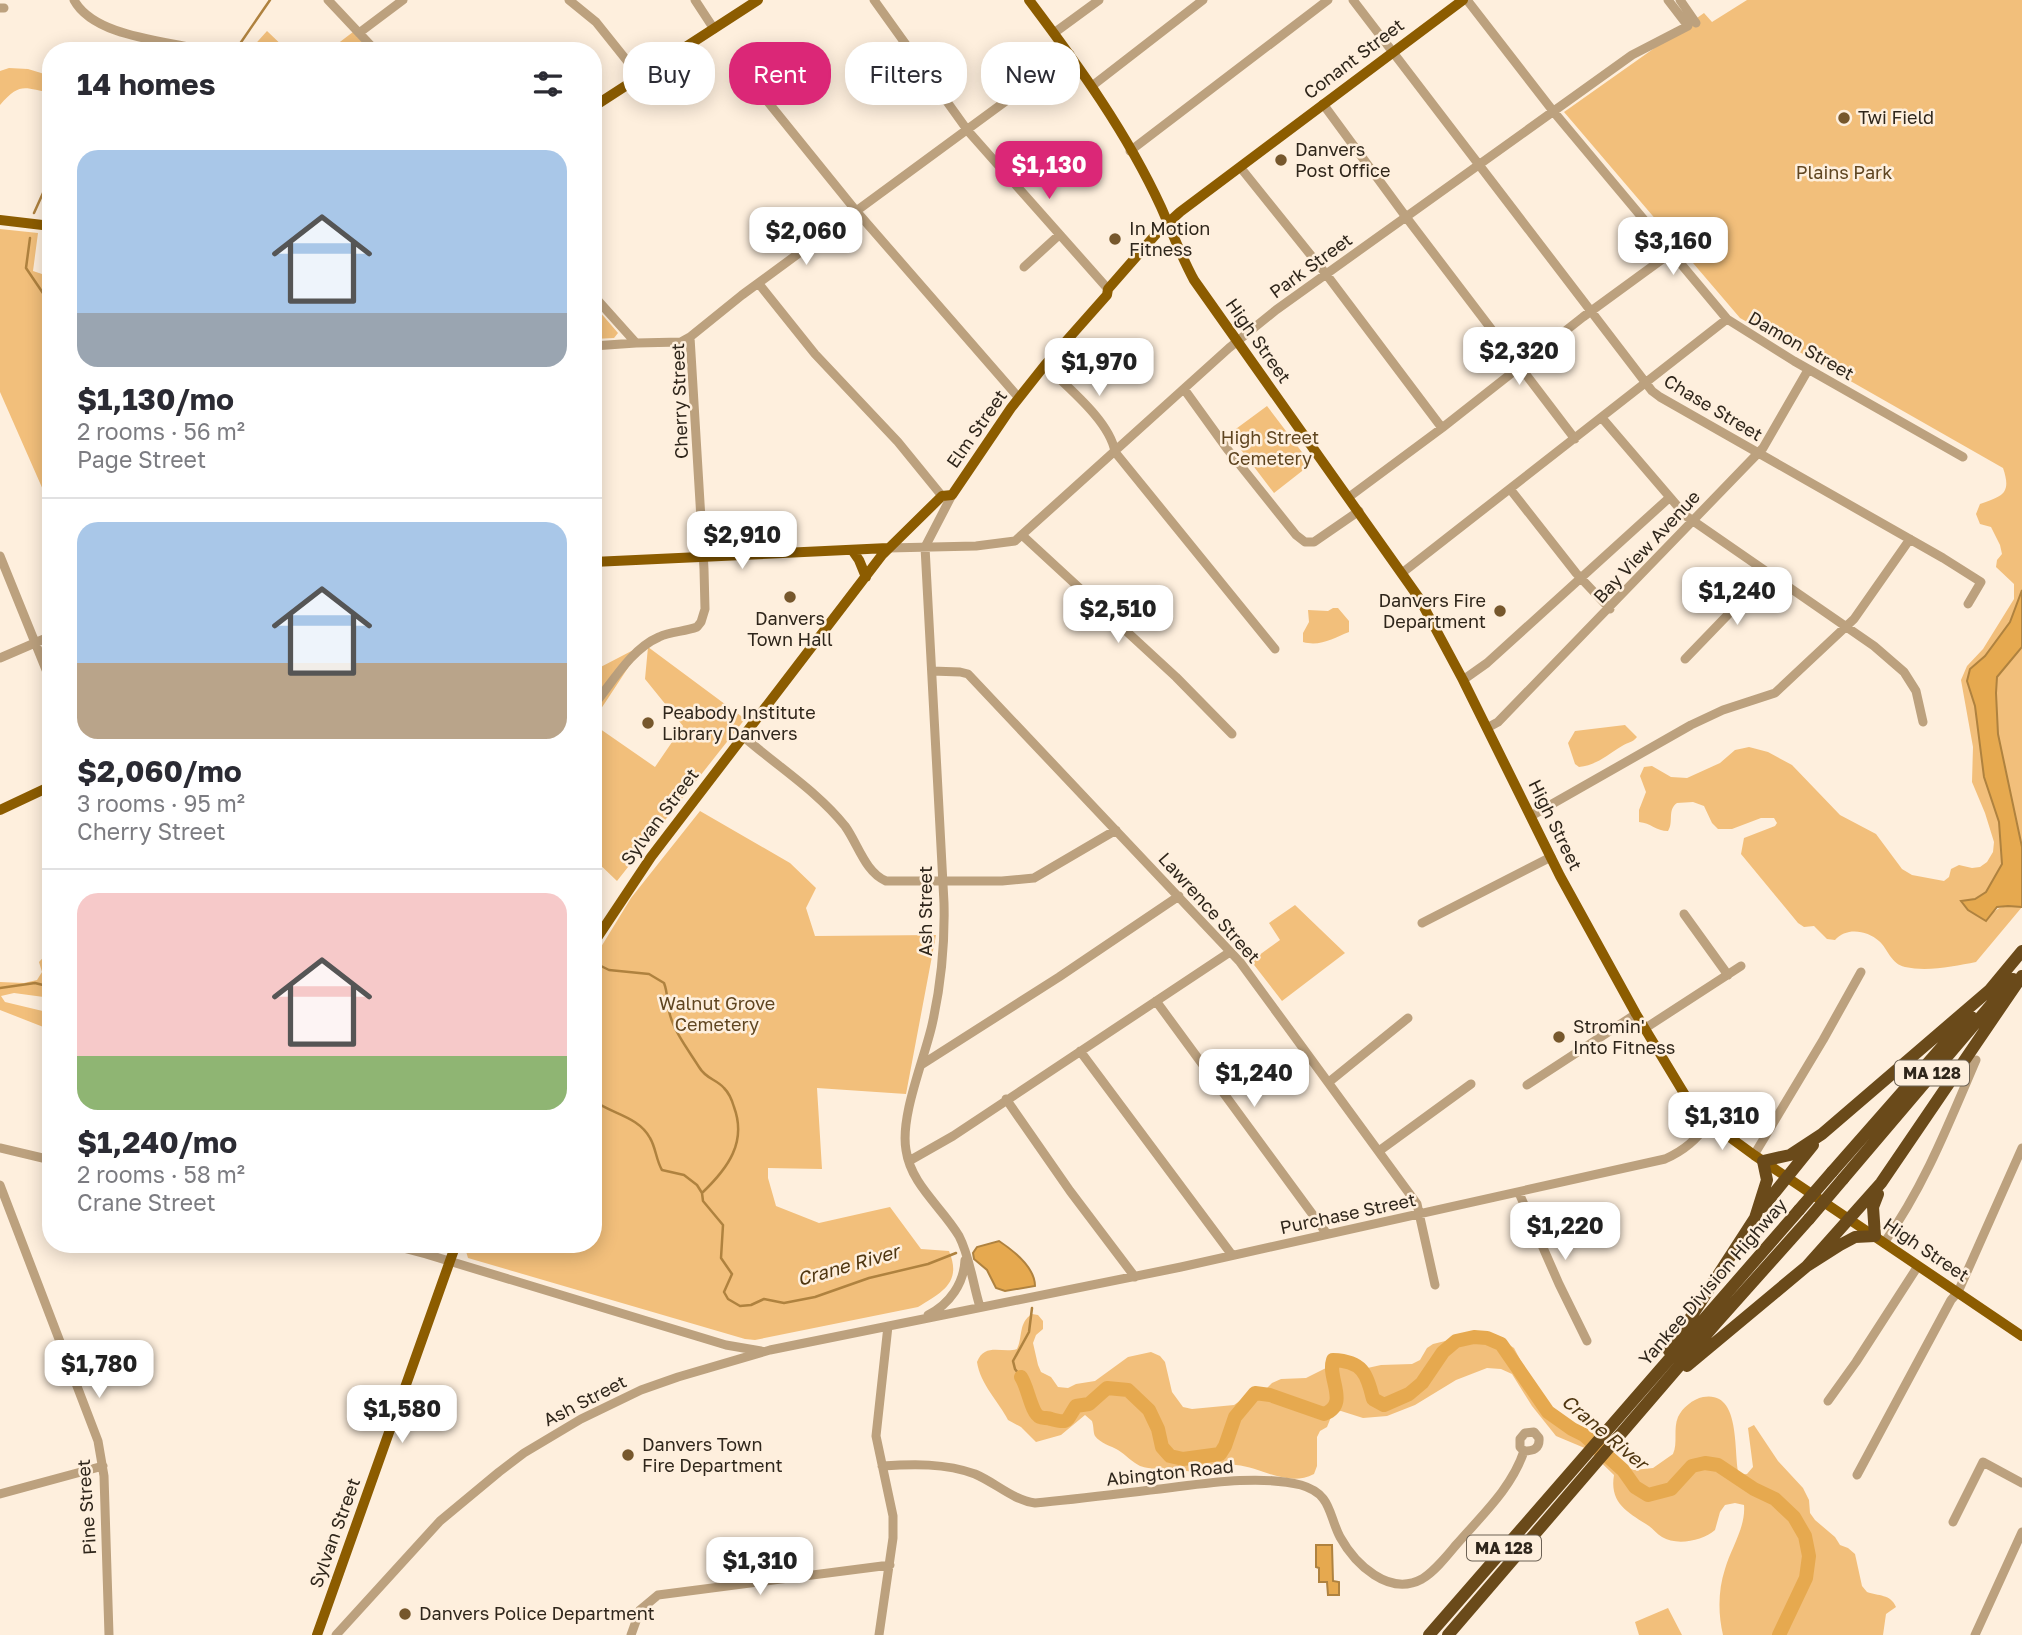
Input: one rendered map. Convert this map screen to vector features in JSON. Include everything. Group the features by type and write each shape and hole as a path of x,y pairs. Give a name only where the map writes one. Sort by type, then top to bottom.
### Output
{"highway":[{"name":"Yankee Division Highway","path":"1837,1176 2022,951"},
{"name":"Yankee Division Highway","path":"1429,1635 1580,1460 1608,1438 2022,968"},
{"path":"1808,1266 1881,1183 2022,976"},
{"path":"1755,1217 1766,1184 1758,1158 1790,1155 1822,1134 1992,988"},
{"path":"1654,1386 1688,1347 1699,1304 1755,1217 1822,1134"},
{"path":"1688,1347 1727,1332 1808,1266 1840,1245 1855,1237 1879,1240 1873,1207 1881,1183"},
{"name":"Yankee Division Highway","path":"1448,1635 1591,1469 1608,1438"}],"main road":[{"path":"694,42 758,0"},
{"name":"High Street","path":"1029,0 1061,42"},
{"name":"Conant Street","path":"1167,224 1392,52 1465,0"},
{"name":"High Street","path":"1080,69 1161,207 1179,253 1194,280 1419,598 1551,857 1679,1088 1709,1122 1758,1158 2022,1336"},
{"path":"602,101 623,88"},
{"path":"0,220 42,225"},
{"name":"Elm Street","path":"888,548 947,495 1045,365 1167,224"},
{"path":"602,562 888,548"},
{"name":"Sylvan Street","path":"602,930 629,886 888,548"},
{"path":"852,550 866,577"},
{"path":"0,810 42,790"},
{"name":"Sylvan Street","path":"317,1635 453,1253"}],"street":[{"path":"74,0 83,13 95,23 168,42"},
{"path":"328,0 368,42"},
{"path":"359,33 403,0"},
{"path":"569,0 596,22 623,56"},
{"path":"695,0 714,29"},
{"path":"874,0 968,131 1108,289"},
{"path":"1054,33 1099,0"},
{"path":"1091,86 1203,0"},
{"path":"1130,151 1328,0"},
{"name":"Chase Street","path":"1353,0 1644,383 1660,397 1910,539 1981,583 1968,604"},
{"name":"Damon Street","path":"1465,0 1553,111 1727,319 1808,370 1963,457"},
{"path":"1668,0 1692,24"},
{"path":"1680,0 1692,24"},
{"name":"Park Street","path":"888,548 1003,544 1016,541 1237,342 1326,274 1632,55 1692,24"},
{"path":"1323,104 1575,439"},
{"path":"770,105 857,212 1019,398"},
{"name":"Cherry Street","path":"602,695 651,640 697,627 705,609 690,337 1002,105"},
{"path":"1240,167 1326,274 1442,428"},
{"path":"1024,267 1059,234"},
{"path":"1349,497 1672,252"},
{"path":"759,284 815,354 947,495 925,547"},
{"path":"602,305 636,343"},
{"path":"1402,573 1727,319"},
{"path":"602,345 681,342 690,337"},
{"path":"1045,365 1113,438 1115,452 1275,649"},
{"name":"Bay View Avenue","path":"1487,728 1498,722 1610,609 1768,442 1808,370"},
{"path":"1184,389 1228,450 1296,535 1305,542 1314,542 1359,511"},
{"path":"1602,418 1686,516 1874,646 1910,677 1923,722"},
{"path":"1510,489 1580,577 1610,609"},
{"path":"1463,680 1487,663 1669,498"},
{"path":"1023,536 1176,677 1232,734"},
{"path":"1531,817 1692,725 1723,710 1775,693 1862,610 1910,539"},
{"name":"Ash Street","path":"336,1635 440,1521 524,1454 581,1419 641,1390 770,1350 980,1307 957,1233 921,1185 909,1161 905,1138 911,1100 932,1024 942,963 944,924 925,547"},
{"path":"0,556 42,660"},
{"path":"1685,659 1768,573"},
{"path":"0,658 42,640"},
{"name":"Lawrence Street","path":"932,671 968,674 1230,952 1417,1203 1435,1285"},
{"path":"744,737 827,806 849,832 869,868 878,877 894,882 1034,878 1115,830"},
{"path":"1422,923 1551,857"},
{"path":"921,1065 1059,977 1179,895"},
{"path":"1684,914 1728,975"},
{"path":"909,1161 953,1136 1230,952"},
{"path":"1644,1029 1741,966"},
{"path":"1758,1158 1861,972"},
{"path":"1156,1002 1327,1234"},
{"path":"1527,1085 1636,1014"},
{"path":"1328,1083 1408,1018"},
{"path":"1080,1051 1232,1255"},
{"path":"1879,1240 1934,1156 1976,1060"},
{"path":"1380,1151 1471,1084"},
{"path":"1006,1099 1070,1191 1135,1277"},
{"name":"Purchase Street","path":"980,1307 1135,1277 1665,1159 1683,1151 1698,1138 1709,1122"},
{"path":"0,1147 42,1158"},
{"path":"1857,1475 1951,1300 1958,1292 2022,1148"},
{"name":"Pine Street","path":"0,1185 98,1441 103,1466 109,1635"},
{"path":"1519,1193 1587,1341"},
{"path":"421,1253 726,1345 749,1351 770,1350"},
{"name":"Ash Street","path":"917,1320 941,1308 949,1299 962,1278 965,1254"},
{"path":"1828,1401 1918,1266"},
{"path":"879,1635 890,1565 893,1516 876,1436 888,1326"},
{"path":"720,1365 726,1345"},
{"name":"Abington Road","path":"882,1466 926,1464 975,1474 1021,1500 1035,1503 1212,1482 1257,1481 1299,1485 1320,1494 1327,1503 1340,1536 1367,1571 1384,1581 1405,1584 1422,1578 1440,1563 1504,1490 1518,1468 1524,1451"},
{"path":"1953,1522 1983,1462 2022,1483"},
{"path":"0,1493 103,1466"},
{"path":"1975,1635 2022,1532"},
{"path":"631,1635 640,1610 658,1595 890,1565"}],"green space":[{"name":"Plains Park","path":"1747,0 2022,0 2022,590 2010,622 1985,656 1970,669 1967,681 1975,706 1982,763 1999,822 2002,864 1987,892 1975,899 1962,901 1989,916 2004,907 2022,907 1976,962 1932,969 1905,967 1896,963 1879,941 1869,934 1857,931 1845,933 1835,940 1827,939 1814,926 1804,927 1798,923 1741,854 1744,838 1775,826 1777,823 1774,818 1761,818 1732,829 1718,829 1704,806 1693,802 1677,803 1674,806 1668,831 1639,822 1639,810 1646,792 1640,776 1644,767 1652,766 1671,777 1687,778 1720,763 1735,750 1749,747 1768,752 1792,765 1840,815 1876,834 1902,869 1912,875 1944,881 1949,877 1951,869 1959,865 1980,867 1993,852 1994,842 1972,782 1973,747 1961,680 1967,666 1983,649 2014,599 2014,584 1996,567 2002,554 2000,545 1991,527 1980,524 1976,514 1980,504 2003,493 2006,483 2003,468 1740,318 1564,112 1704,13 1712,22"},
{"path":"267,31 279,42 257,42"},
{"path":"353,32 362,42 340,42"},
{"path":"9,68 28,69 42,73 42,91 23,88 0,105 0,71"},
{"path":"0,229 38,233 33,271 42,274 42,488 0,392"},
{"path":"602,314 618,333 614,338 602,339"},
{"name":"High Street Cemetery","path":"1267,406 1311,464 1274,493 1229,434"},
{"path":"1338,608 1349,621 1349,632 1321,643 1303,642 1303,633 1309,622 1308,610 1328,611"},
{"path":"643,645 602,707 602,666"},
{"path":"648,647 745,719 617,881 602,867 602,730 655,767 683,726 645,679"},
{"path":"2022,647 2022,847 1998,734 1996,693 1997,677"},
{"path":"1625,725 1637,737 1591,764 1579,767 1575,764 1568,743 1575,731"},
{"name":"Walnut Grove Cemetery","path":"700,811 790,863 816,888 806,908 815,936 936,935 906,1094 817,1088 822,1169 768,1168 768,1178 776,1206 819,1223 890,1207 921,1249 949,1251 953,1271 948,1285 942,1291 918,1307 755,1340 468,1258 466,1253 602,1253 602,945 631,898"},
{"path":"1295,905 1345,953 1282,1001 1251,961 1280,940 1269,923"},
{"path":"42,972 42,997 14,993 1,996 5,1002 42,1011 42,1026 0,1010 0,982 24,983 37,980"},
{"path":"1032,1314 1038,1315 1043,1321 1043,1329 1036,1335 1033,1343 1038,1365 1041,1372 1051,1377 1058,1387 1068,1388 1095,1381 1128,1357 1151,1352 1165,1362 1172,1392 1183,1407 1192,1409 1234,1405 1253,1392 1263,1392 1281,1379 1306,1378 1340,1363 1363,1369 1381,1365 1412,1364 1420,1360 1427,1348 1433,1344 1478,1333 1496,1336 1514,1348 1535,1388 1553,1411 1571,1426 1584,1431 1617,1464 1634,1470 1653,1468 1673,1454 1678,1417 1682,1410 1699,1398 1715,1397 1724,1403 1730,1413 1739,1475 1747,1474 1753,1467 1748,1428 1754,1425 1778,1461 1803,1488 1809,1500 1810,1513 1815,1520 1835,1537 1840,1545 1855,1554 1862,1586 1867,1592 1888,1598 1896,1607 1886,1614 1883,1635 1723,1635 1720,1619 1721,1585 1740,1529 1744,1505 1725,1505 1715,1530 1704,1537 1682,1542 1662,1537 1622,1506 1615,1493 1614,1475 1587,1449 1556,1436 1532,1406 1512,1374 1501,1369 1487,1368 1456,1380 1415,1405 1387,1416 1363,1418 1341,1411 1333,1412 1327,1427 1320,1431 1317,1437 1317,1466 1314,1474 1304,1478 1284,1478 1236,1465 1199,1471 1162,1470 1140,1466 1097,1438 1092,1421 1085,1415 1061,1435 1036,1442 1021,1427 1008,1420 986,1385 977,1362 980,1356 989,1350 1017,1349 1023,1326"},
{"path":"1668,1608 1682,1635 1639,1635 1635,1622"}],"shaded area":[{"path":"2022,590 2022,647 1997,677 1996,693 1998,734 2022,847 2022,907 1997,907 1986,921 1968,910 1961,901 1975,899 1986,892 2002,864 1999,822 1984,777 1975,706 1967,681 1970,669 1985,656 2010,622"},
{"path":"999,1241 1028,1266 1035,1286 1005,1291 996,1288 987,1270 974,1259 973,1253 977,1247"},
{"path":"1316,1545 1332,1545 1333,1581 1339,1582 1339,1595 1328,1595 1327,1582 1319,1582"}],"waterway":[{"path":"241,42 270,0"},
{"path":"34,213 42,195"},
{"path":"30,238 26,268 42,292"},
{"path":"602,966 609,970 649,974 664,983 672,1022 679,1035 702,1071 721,1085 730,1097 738,1132 733,1154 720,1174 703,1192"},
{"path":"0,988 35,983 42,985"},
{"name":"Crane River","path":"602,1105 631,1120 645,1131 662,1170 684,1175 697,1185 703,1201 723,1225 721,1258 732,1274 724,1292 728,1299 740,1306 751,1305 764,1299 784,1303 815,1297 869,1278 928,1264 956,1253"},
{"name":"Crane River","path":"1021,1377 1013,1361 1029,1332 1032,1308"},
{"name":"Crane River","path":"1021,1377 1037,1415 1061,1421 1068,1418 1076,1406 1089,1404 1107,1388 1128,1390 1149,1410 1158,1429 1162,1447 1170,1456 1183,1459 1220,1454 1235,1417 1255,1393 1270,1395 1324,1414 1332,1410 1337,1398 1333,1360 1351,1363 1362,1370 1373,1399 1384,1405 1409,1394 1422,1383 1443,1352 1456,1341 1474,1337 1487,1338 1501,1344 1548,1412 1584,1435 1623,1470 1635,1487 1648,1495 1671,1489 1692,1466 1705,1463 1718,1465 1754,1489 1775,1499 1794,1517 1805,1536 1809,1556 1806,1578 1779,1635"}],"place":[{"name":"Twi Field","path":"1844,118"},
{"name":"Danvers Post Office","path":"1281,160"},
{"name":"In Motion Fitness","path":"1115,239"},
{"name":"Danvers Town Hall","path":"790,597"},
{"name":"Danvers Fire Department","path":"1500,611"},
{"name":"Peabody Institute Library Danvers","path":"648,723"},
{"name":"Stromin' Into Fitness","path":"1559,1037"},
{"name":"Danvers Town Fire Department","path":"628,1455"},
{"name":"Danvers Police Department","path":"405,1614"}]}
